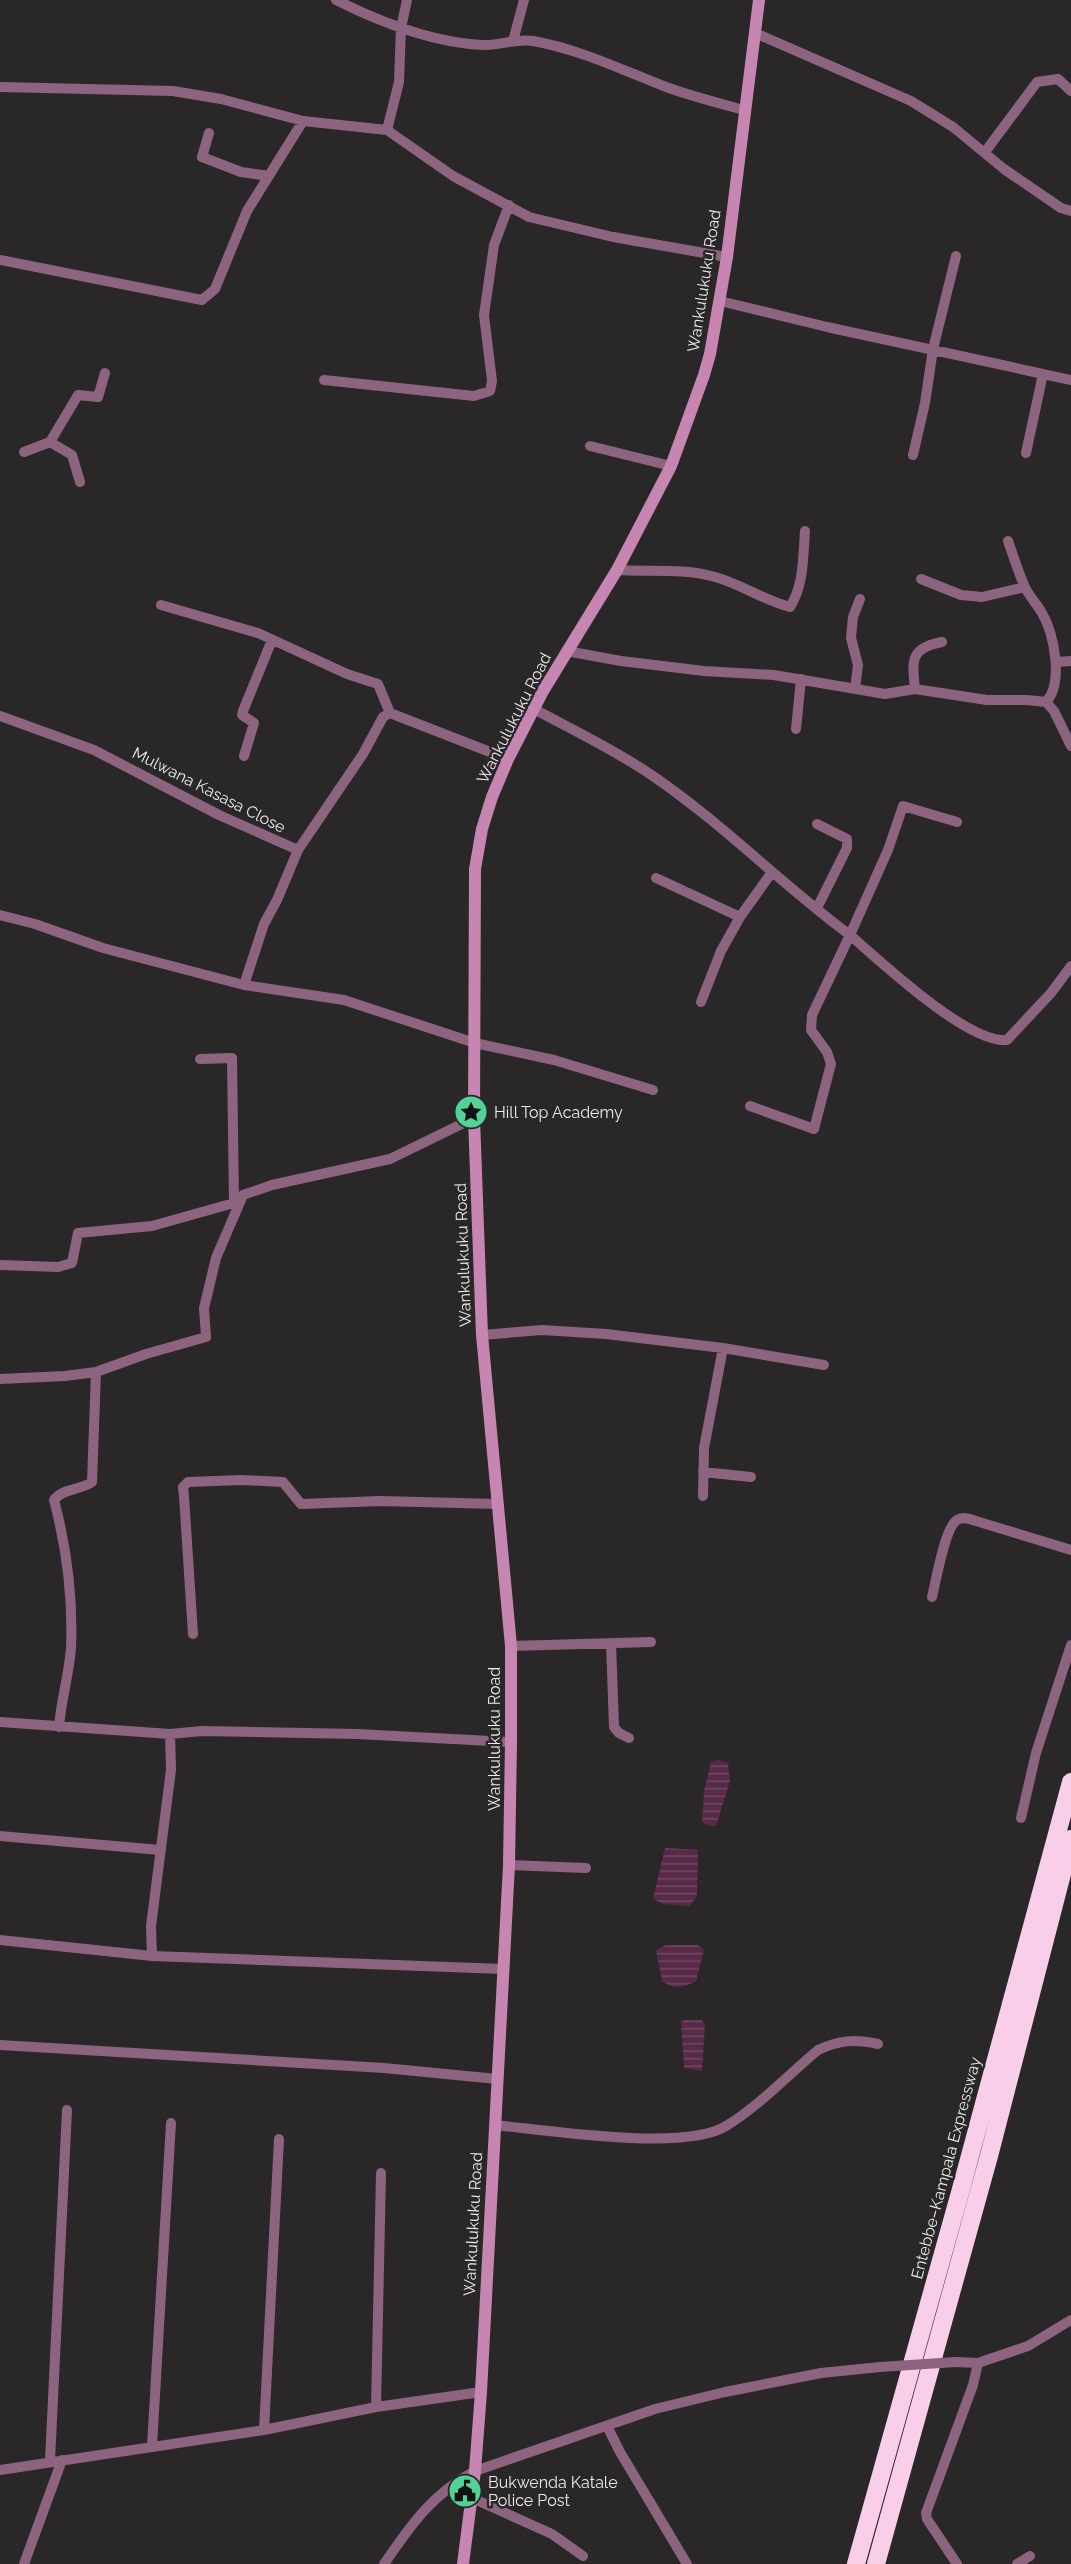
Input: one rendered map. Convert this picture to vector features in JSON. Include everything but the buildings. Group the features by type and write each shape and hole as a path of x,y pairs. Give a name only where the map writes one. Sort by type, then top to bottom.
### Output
{"highway":[{"name":"Entebbe–Kampala Expressway","path":"856,2564 961,2189 1071,1782"},
{"path":"876,2564 989,2156 1071,1839"}],"main road":[{"name":"Wankulukuku Road","path":"463,2564 475,2471 481,2392 509,1865 511,1742 511,1646 482,1335 474,1118 475,869 489,808 508,759 566,651 617,570 671,466 710,354 727,256 759,0"}],"street":[{"path":"336,0 401,28 478,45 531,40 578,52 667,87 744,110"},
{"path":"387,130 399,82 401,28 406,0"},
{"path":"513,41 524,0"},
{"path":"755,33 911,101 953,127 1004,169 1061,208 1071,211"},
{"path":"985,152 1037,82 1058,79 1071,91"},
{"path":"0,87 173,91 221,99 303,121 387,130 453,176 529,217 613,237 727,256"},
{"path":"0,260 52,268 202,300 215,289 248,211 303,121"},
{"path":"209,133 202,157 241,172 269,176"},
{"path":"324,380 474,396 490,392 492,381 484,315 488,274 494,245 509,205"},
{"path":"913,455 925,403 933,349 956,256"},
{"path":"720,301 826,327 1071,380"},
{"path":"24,452 50,442 78,395 98,397 105,373"},
{"path":"1026,453 1043,374"},
{"path":"50,442 72,455 80,482"},
{"path":"590,446 671,466"},
{"path":"617,570 663,571 714,577 771,602 790,607 797,596 803,565 805,531"},
{"path":"1008,541 1024,587 1043,615 1056,662 1052,693 1046,702"},
{"path":"921,579 961,595 982,597 1024,587"},
{"path":"855,689 858,665 851,638 860,599"},
{"path":"161,605 250,631 347,674 378,684 390,712 508,759"},
{"path":"244,756 254,723 242,715 272,640"},
{"path":"915,689 912,663 917,652 929,645 942,642"},
{"path":"566,651 621,661 704,671 774,675 885,694 915,689 987,700 1046,702 1054,711 1071,746"},
{"path":"1056,662 1071,661"},
{"path":"796,729 801,679"},
{"path":"534,709 650,774 753,854 913,989 967,1027 998,1041 1007,1040 1051,993 1071,966"},
{"name":"Mulwana Kasasa Close","path":"0,716 94,750 219,815 298,850 363,754 383,717 390,712"},
{"path":"750,1106 814,1129 831,1064 828,1052 811,1030 812,1015 888,850 903,806 957,822"},
{"path":"817,824 847,838 847,848 817,908"},
{"path":"244,985 264,924 298,850"},
{"path":"701,1002 721,951 740,917 772,872"},
{"path":"656,878 740,917"},
{"path":"0,915 45,927 103,948 244,985 344,1000 475,1043 554,1060 653,1090"},
{"path":"0,1379 96,1372 146,1354 206,1337 204,1308 216,1258 238,1199 232,1058 200,1059"},
{"path":"0,1265 58,1267 72,1263 78,1233 152,1226 238,1199 272,1185 390,1159 474,1118"},
{"path":"482,1335 542,1330 606,1334 723,1348 824,1365"},
{"path":"704,1496 704,1448 723,1348"},
{"path":"59,1727 70,1650 71,1605 66,1544 54,1500 58,1495 85,1487 92,1482 96,1372"},
{"path":"704,1472 751,1478"},
{"path":"193,1634 183,1487 188,1482 242,1480 283,1482 302,1504 380,1501 498,1504"},
{"path":"932,1596 951,1526 957,1520 964,1518 976,1521 1071,1550"},
{"path":"511,1646 651,1642"},
{"path":"611,1643 614,1727 619,1733 629,1738"},
{"path":"1021,1818 1036,1753 1071,1645"},
{"path":"0,1722 170,1734 202,1731 345,1734 511,1742"},
{"path":"152,1956 151,1926 171,1770 170,1734"},
{"path":"0,1836 160,1850"},
{"path":"509,1865 586,1868"},
{"path":"0,1940 152,1956 504,1969"},
{"path":"495,2125 659,2139 696,2136 725,2128 818,2050 844,2041 878,2044"},
{"path":"0,2045 384,2068 497,2079"},
{"path":"24,2564 56,2460 67,2110"},
{"path":"152,2446 171,2123"},
{"path":"264,2430 279,2139"},
{"path":"376,2407 381,2173"},
{"path":"384,2564 432,2500 451,2484 475,2471 655,2409 724,2392 821,2373 956,2362 978,2363 1028,2346 1071,2320"},
{"path":"957,2564 927,2519 926,2513 978,2363"},
{"path":"0,2470 264,2430 376,2407 481,2392"},
{"path":"608,2426 620,2452 687,2564"},
{"path":"472,2498 552,2534 583,2556"},
{"path":"1017,2564 1030,2556"}],"shaded area":[{"path":"718,1760 728,1763 730,1781 716,1826 702,1822 704,1792 711,1762"},
{"path":"665,1848 698,1850 697,1896 690,1906 663,1904 653,1899"},
{"path":"666,1945 698,1945 704,1950 696,1981 679,1987 662,1981 656,1950"},
{"path":"702,2020 705,2025 702,2071 684,2068 681,2022"}],"place":[{"name":"Hill Top Academy","path":"471,1112"},
{"name":"Bukwenda Katale Police Post","path":"465,2491"}]}
